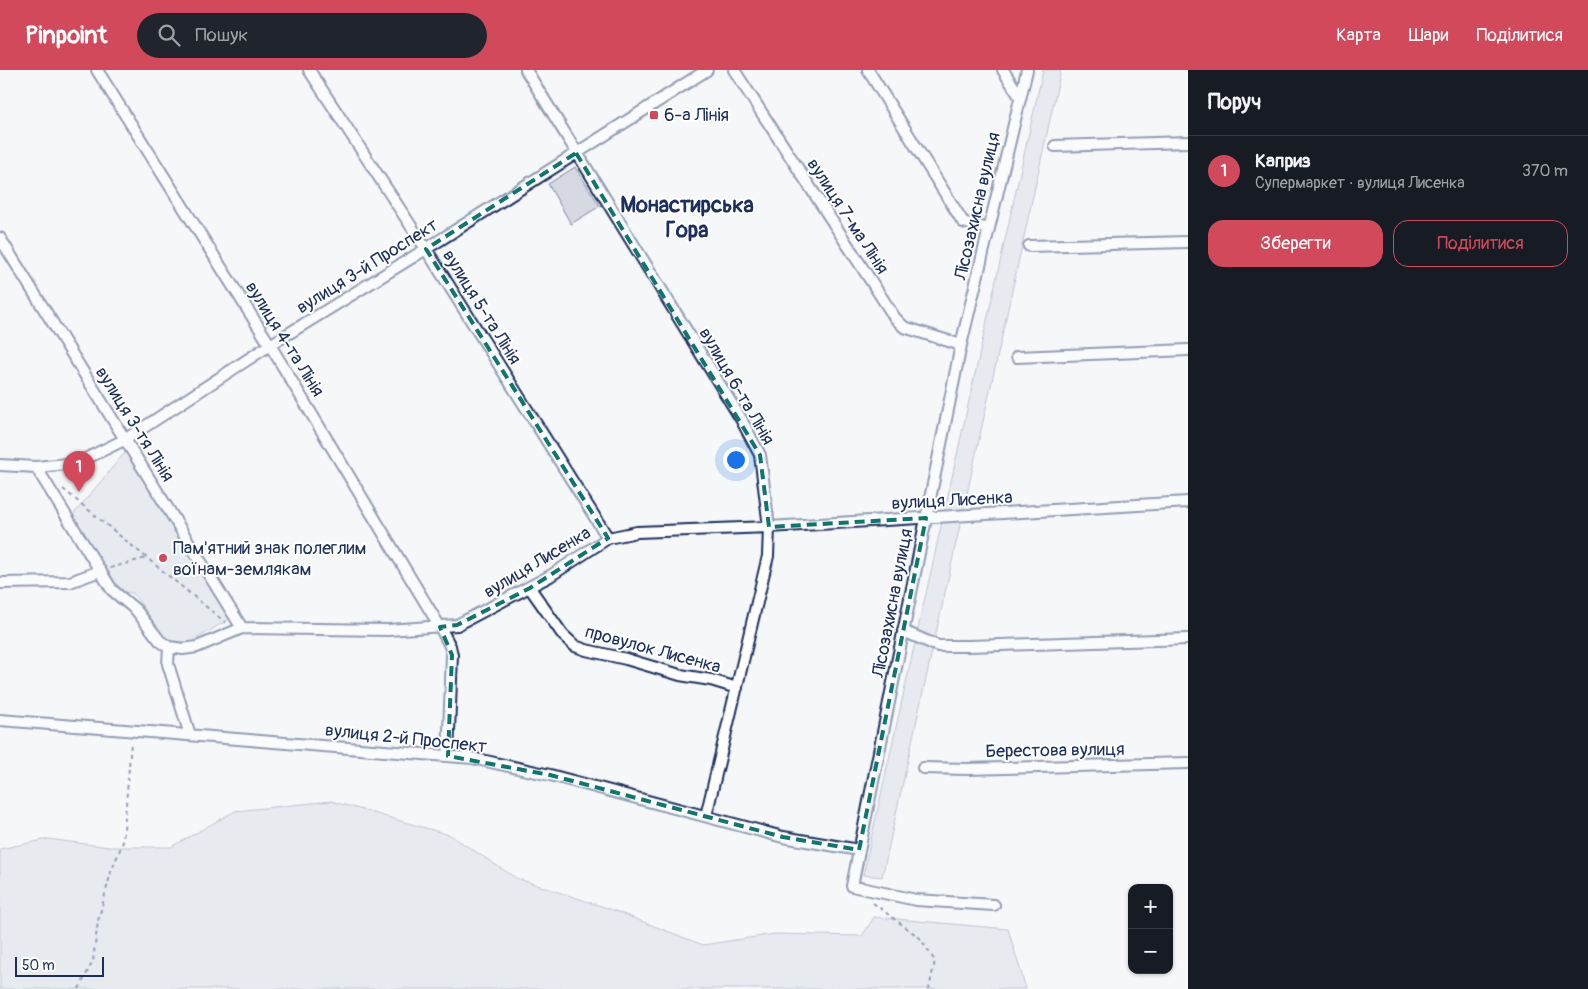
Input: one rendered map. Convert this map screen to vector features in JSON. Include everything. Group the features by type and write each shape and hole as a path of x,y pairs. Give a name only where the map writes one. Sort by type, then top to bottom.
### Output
{"street":[{"name":"вулиця 4-та Лінія","path":"97,70 270,345 450,646 452,655 448,756"},
{"name":"вулиця 5-та Лінія","path":"309,70 426,249 608,538"},
{"name":"вулиця 6-та Лінія","path":"526,70 741,419 760,455 768,526 768,556 706,816"},
{"name":"вулиця 3-й Проспект","path":"36,467 77,462 126,439 270,345 426,249 707,70"},
{"name":"вулиця 7-ма Лінія","path":"734,70 894,318 904,327 961,345"},
{"path":"868,70 964,222 988,228"},
{"path":"1003,70 1020,97"},
{"name":"Лісозахисна вулиця","path":"994,905 916,900 852,886 961,345 1026,70"},
{"path":"1055,146 1188,142"},
{"name":"вулиця 3-тя Лінія","path":"0,238 126,439 239,630"},
{"path":"1029,246 1188,242"},
{"path":"1017,357 1188,350"},
{"path":"0,465 36,467 112,590 136,610 160,641 169,648 168,664 190,735"},
{"name":"вулиця Лисенка","path":"169,648 197,647 239,630 388,630 457,625 530,588 608,538 637,532 926,518 1188,502"},
{"path":"0,583 70,582 100,571"},
{"name":"провулок Лисенка","path":"530,588 563,635 575,646 680,675 711,680 737,688"},
{"path":"903,631 938,646 1188,639"},
{"name":"вулиця 2-й Проспект","path":"0,720 472,758 550,775 783,837 859,850"},
{"name":"Берестова вулиця","path":"923,768 1112,766 1188,763"}],"path":[{"path":"58,485 146,558 239,630"},
{"path":"100,571 146,558"},
{"path":"79,989 93,961 98,921 111,872 123,842 132,731"},
{"path":"872,902 920,938 935,961 929,989"}],"highlighted area":[{"path":"576,153 760,455 769,527 926,518 859,850 783,837 550,775 448,756 452,655 440,627 457,625 530,588 608,538 426,249"}],"shaded area":[{"path":"1043,70 1061,70 882,877 863,875"},
{"path":"575,167 600,206 571,224 548,184"},
{"path":"127,450 231,618 191,642 167,641 133,593 122,592 72,516"},
{"path":"331,801 450,835 516,878 610,909 703,945 775,934 862,936 874,917 1008,929 1026,989 0,989 0,849 48,839 109,847 171,847 235,811"}],"place":[{"name":"6-а Лінія","path":"654,115"},
{"name":"Каприз","path":"79,492"},
{"name":"Пам'ятний знак полеглим воїнам-землякам","path":"163,558"}],"district":[{"name":"Монастирська Гора","path":"687,216"}]}
